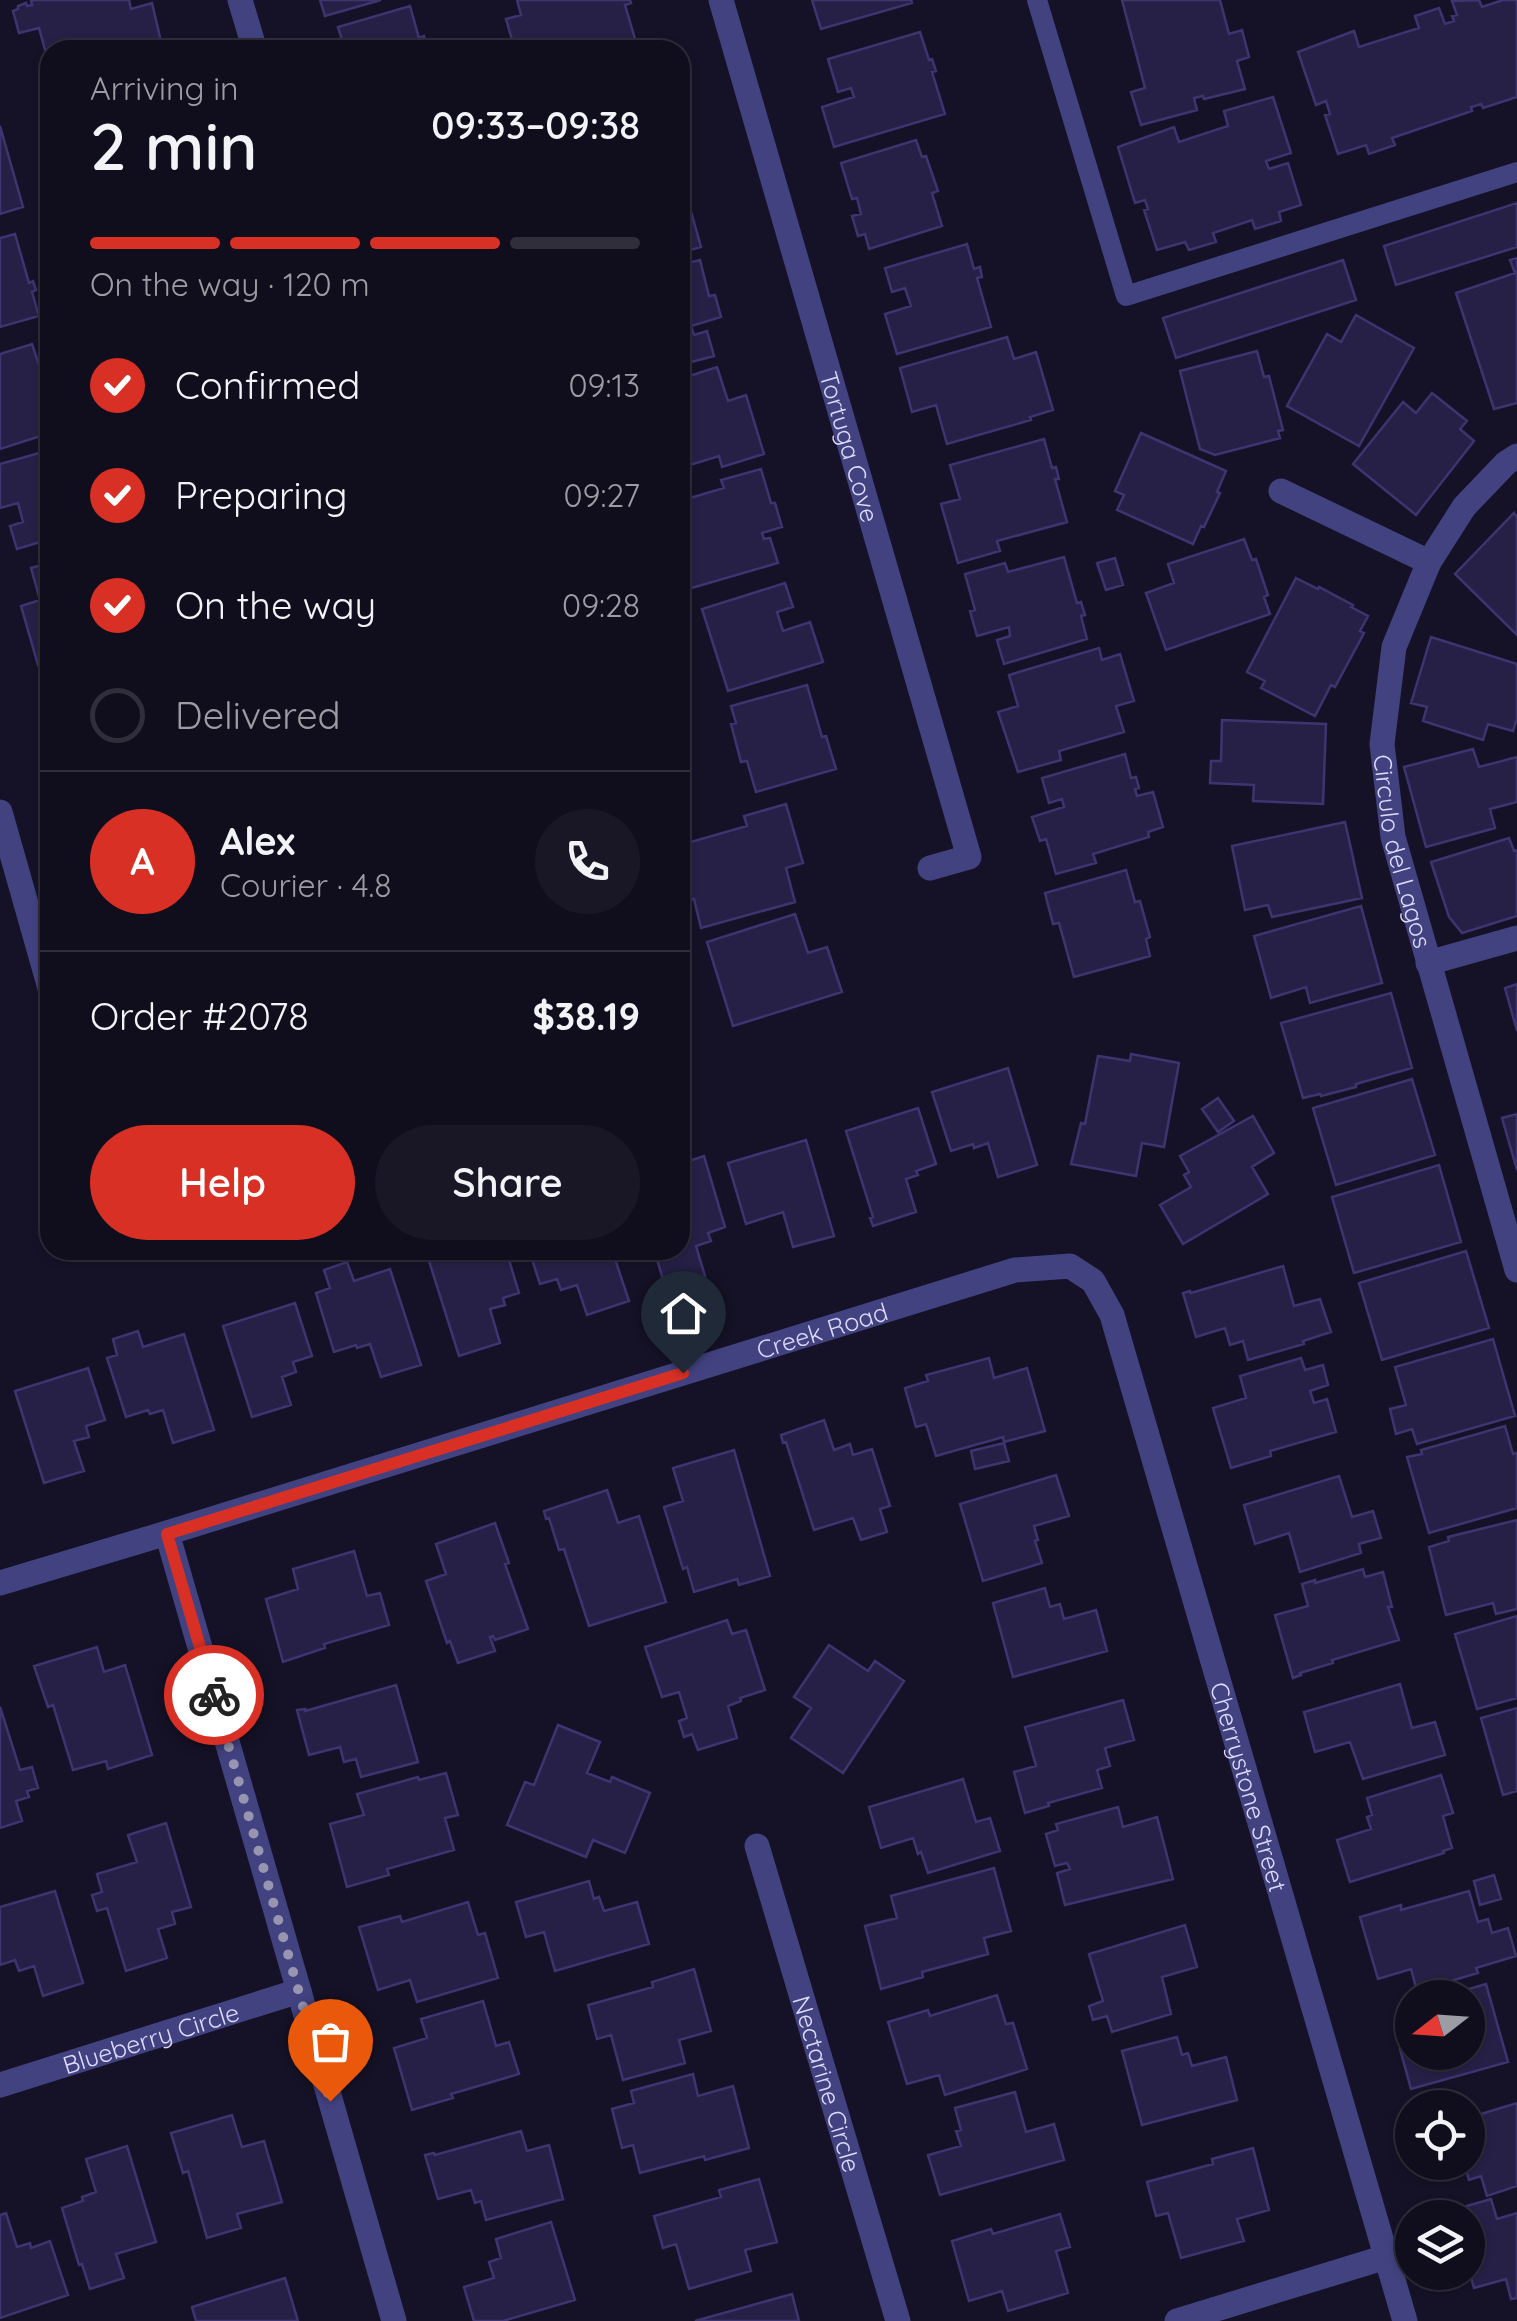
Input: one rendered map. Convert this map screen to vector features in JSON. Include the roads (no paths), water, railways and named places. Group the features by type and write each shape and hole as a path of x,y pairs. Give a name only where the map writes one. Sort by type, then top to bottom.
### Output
{"street":[{"path":"240,0 251,40"},
{"name":"Tortuga Cove","path":"721,0 969,857 930,868"},
{"name":"Circulo del Lagos","path":"1517,456 1464,507 1429,562 1394,648 1382,744 1393,837 1517,1270"},
{"path":"1280,490 1429,562"},
{"path":"0,812 40,953"},
{"path":"1428,962 1517,938"},
{"name":"Creek Road","path":"0,1583 1015,1270 1070,1266"},
{"name":"Cherrystone Street","path":"1070,1266 1093,1281 1112,1315 1405,2321"},
{"path":"167,1534 394,2321"},
{"name":"Nectarine Circle","path":"758,1846 898,2321"},
{"name":"Blueberry Circle","path":"0,2085 299,1991"},
{"path":"1177,2321 1386,2257"}],"lane":[{"path":"1037,0 1126,296 1517,172"}]}
